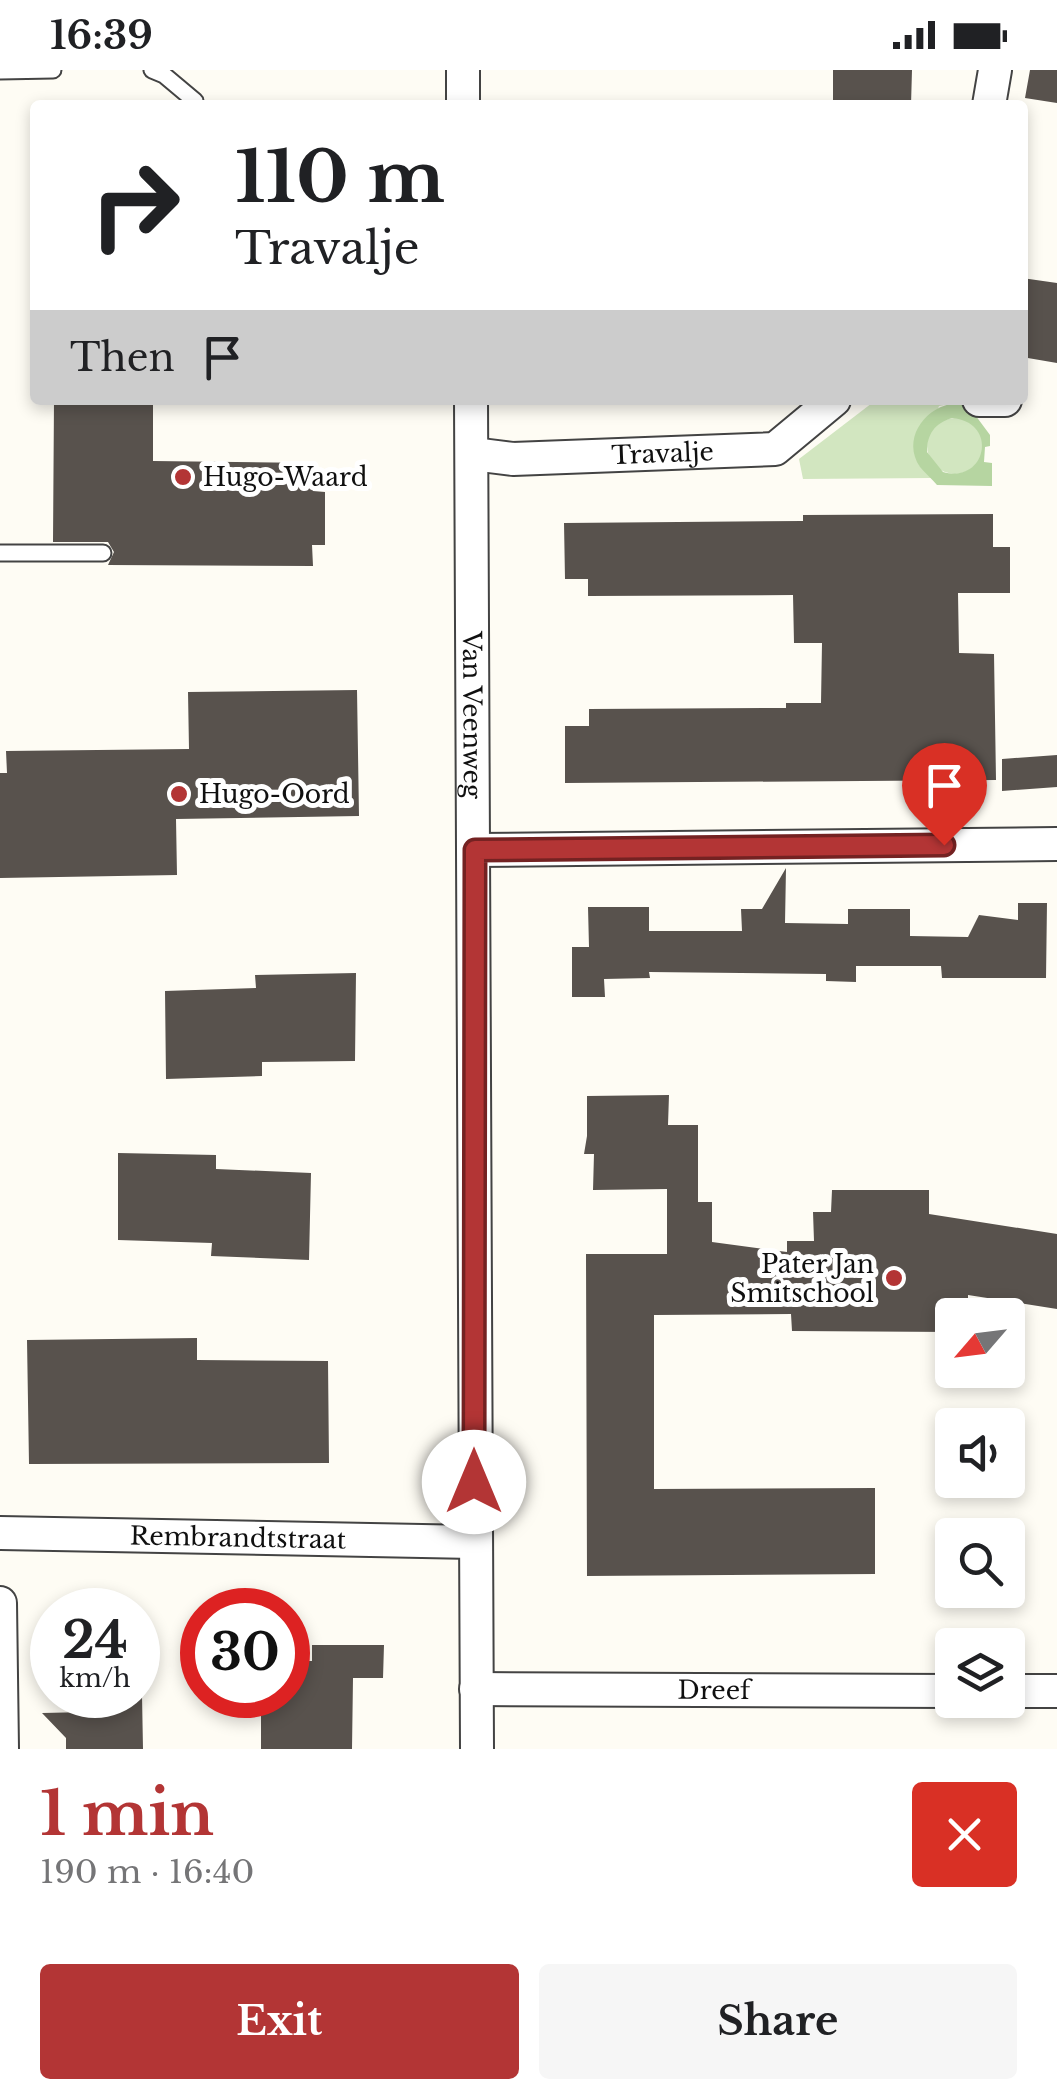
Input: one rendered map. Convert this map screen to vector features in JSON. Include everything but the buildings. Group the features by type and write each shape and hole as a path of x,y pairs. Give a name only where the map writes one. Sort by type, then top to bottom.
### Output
{"street":[{"path":"462,100 463,70"},
{"path":"989,100 995,70"},
{"name":"Van Veenweg","path":"470,405 477,1749"},
{"name":"Travalje","path":"472,454 512,459 774,449 828,405"},
{"path":"475,850 1057,844"},
{"name":"Rembrandtstraat","path":"0,1533 474,1542"},
{"path":"0,1603 2,1749"},
{"name":"Dreef","path":"476,1689 935,1691"},
{"path":"1025,1691 1057,1692"}],"lane":[{"path":"0,71 53,70"},
{"path":"152,70 194,100"},
{"path":"0,553 103,552"}],"green space":[{"path":"869,405 944,405 939,406 919,465 932,478 803,479 799,459"},
{"path":"947,405 968,405 990,435 984,462 992,463 992,486 937,485 920,467 914,437 931,413","holes":["952,418 977,430 982,451 970,469 943,472 927,452 930,435"]},
{"path":"955,418 975,426 983,446 975,466 955,474 935,466 927,446 935,426"}],"place":[{"name":"Hugo-Waard","path":"183,477"},
{"name":"Hugo-Oord","path":"179,794"},
{"name":"Pater Jan Smitschool","path":"894,1278"}],"route":[{"path":"474,1482 475,850 944,845"}]}
